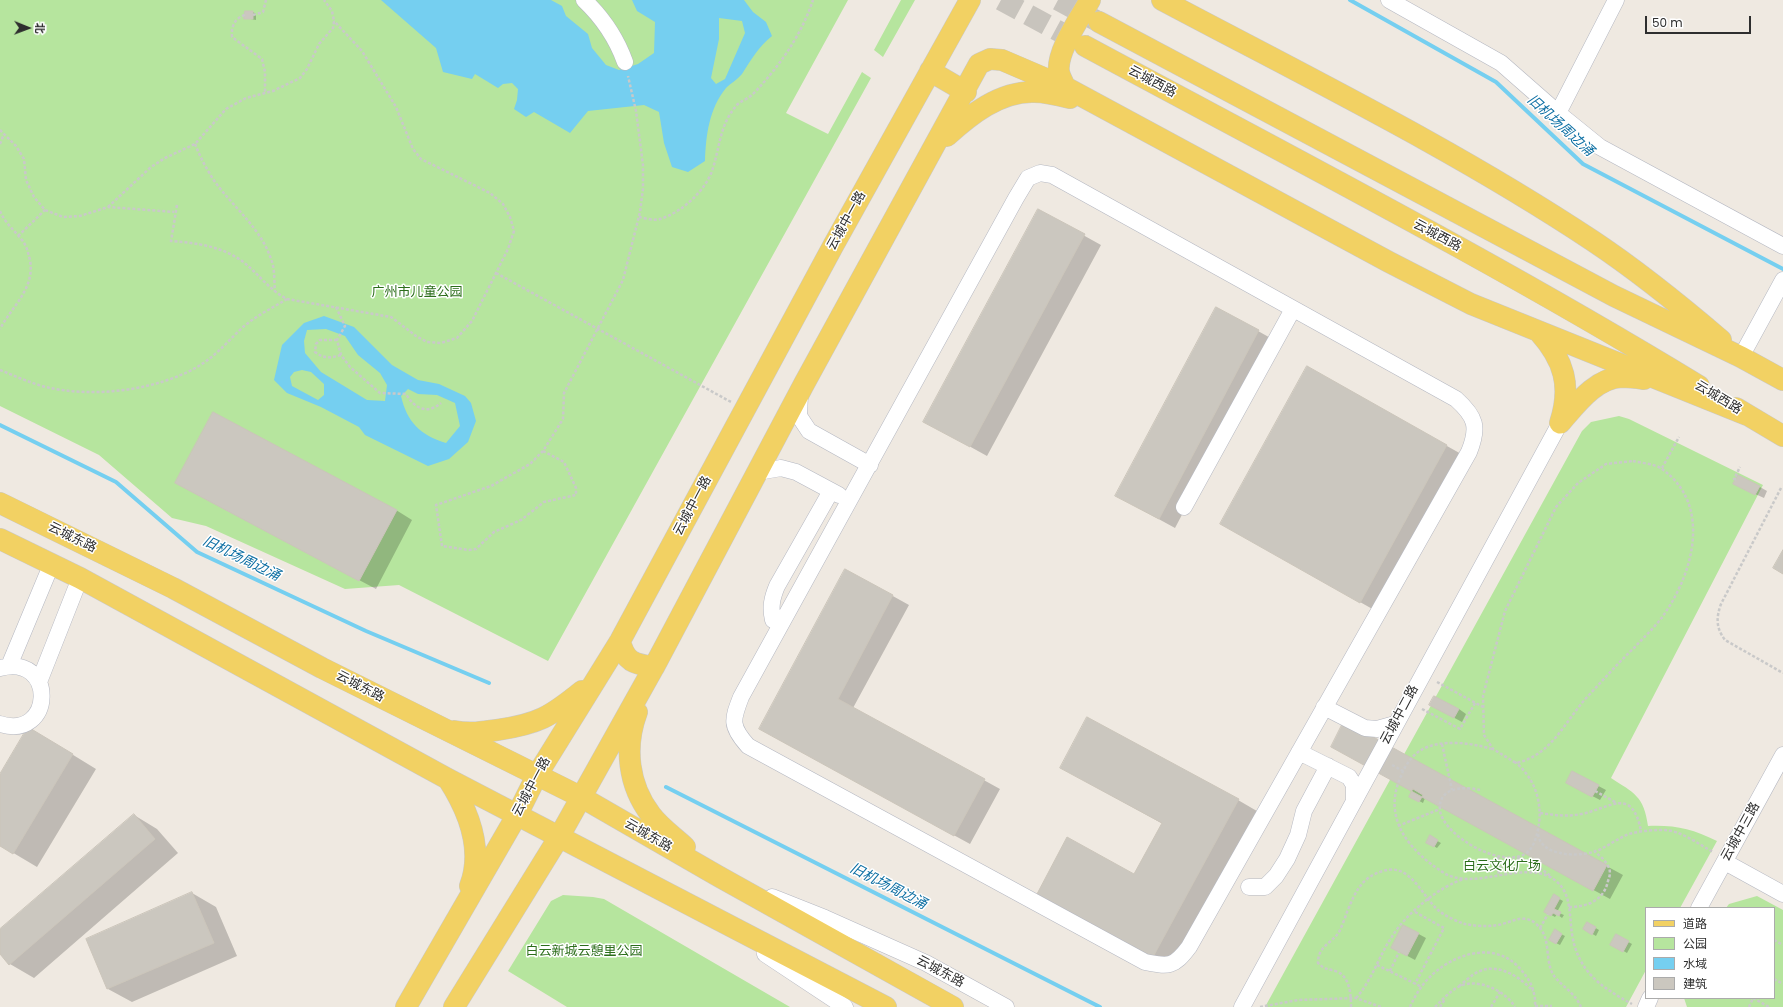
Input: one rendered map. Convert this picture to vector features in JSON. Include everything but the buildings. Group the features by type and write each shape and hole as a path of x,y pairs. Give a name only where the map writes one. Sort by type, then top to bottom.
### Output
{"main road":[{"name":"云城中一路","path":"406,1007 517,815 536,775 620,641 833,246 970,0"},
{"path":"1065,87 1060,73 1059,64 1063,50 1090,0"},
{"path":"1162,0 1384,118 1502,184 1553,215 1595,242 1669,296 1741,357"},
{"path":"1099,22 1614,296 1741,357 1783,380"},
{"name":"云城西路","path":"1086,46 1600,325 1783,436"},
{"path":"454,1007 559,837 654,667 800,392 932,150 966,92 980,64 990,59 1008,63 1065,87 1093,101 1471,304 1656,380 1747,415"},
{"path":"930,71 966,92"},
{"path":"932,150 972,114 988,105 1010,96 1034,92 1093,101"},
{"path":"1536,330 1555,352 1561,365 1566,396 1565,408 1560,423"},
{"path":"1560,423 1580,401 1603,382 1621,377 1656,380"},
{"name":"云城东路","path":"0,503 173,588 322,668 581,797 718,876 953,1007"},
{"path":"0,539 52,563 448,779 886,1007"},
{"path":"620,641 622,651 632,662 654,667"},
{"path":"654,667 635,718 631,737 629,758 632,779 651,814 718,876"},
{"path":"439,727 464,733 484,732 519,727 537,722 560,709 596,679"},
{"path":"448,779 458,794 465,810 475,844 474,875 459,914"}],"street":[{"path":"584,0 599,15 611,31 625,62"},
{"path":"1389,0 1501,63 1558,113 1600,147 1783,246"},
{"path":"1558,113 1616,0"},
{"path":"1040,173 1052,175 1293,308 1456,399 1467,409 1474,421 1476,435 1469,452 1189,947 1181,958 1166,966 1145,962 748,746 738,734 733,717 739,704 1028,178 1040,173"},
{"path":"1741,357 1783,280"},
{"path":"1184,507 1293,308"},
{"path":"800,392 799,416 809,431 870,465"},
{"name":"云城中二路","path":"1242,1007 1560,423"},
{"path":"758,472 781,468 796,472 850,501"},
{"path":"773,620 771,604 777,586 831,491"},
{"path":"0,724 16,726 24,724 38,713 42,704 42,690 39,682 26,669 4,667 52,563"},
{"path":"39,682 80,578"},
{"path":"1324,707 1365,728 1377,729 1395,724"},
{"path":"1299,752 1349,777 1354,785 1354,801"},
{"name":"云城中三路","path":"1699,907 1720,858 1783,755"},
{"path":"1249,887 1265,887 1276,876 1298,835 1304,811 1328,766"},
{"path":"1720,858 1783,894"},
{"name":"云城东路","path":"718,876 825,918 900,951 926,963 1006,1007"},
{"path":"702,912 845,1007"},
{"path":"1639,1005 1648,999"}],"path":[{"path":"253,15 262,12 266,0"},
{"path":"108,207 151,167 165,158 195,144 226,109 246,98 284,86 300,78 307,69 319,44 333,28 334,21 332,12 324,0"},
{"path":"639,217 658,219 673,214 702,189 712,172 720,134 730,114 736,105 752,95 792,46 806,20 813,0"},
{"path":"245,14 239,16 236,20 232,31 232,36 262,59 266,72 265,92"},
{"path":"177,205 174,212 171,240 208,245 228,253 242,261 275,293 287,298 391,317 416,336 427,342 441,343 457,338 472,321 508,249 514,231 510,217 504,204 490,192 421,159 413,149 396,108 362,51 334,21"},
{"path":"543,451 564,462 576,488 576,495 561,497 544,502 521,520 494,532 476,549 469,550 442,546 436,505 491,486 530,464 543,451 563,419 564,393 597,327 623,280 639,217 643,189 643,165 636,111 625,62"},
{"path":"0,130 16,146 24,159 26,180 34,197 45,210 63,217 80,216 108,207 174,212"},
{"path":"0,144 4,134"},
{"path":"195,144 203,162 215,182 255,227 266,247 273,263 275,293"},
{"path":"18,236 45,210"},
{"path":"0,211 7,223 27,249 31,269 30,280 26,290 7,315 0,329"},
{"path":"496,273 597,327 745,410"},
{"path":"0,370 28,382 66,391 89,392 130,389 167,380 198,367 244,327 265,311 287,298"},
{"path":"336,306 345,326 338,340 341,355 350,367 380,393 406,394 418,406 429,410 434,409 441,403"},
{"path":"338,340 320,340 316,344 315,352 321,356 330,358 341,355"},
{"path":"1662,468 1679,437"},
{"path":"1492,749 1484,735 1483,696 1505,611 1556,507 1578,483 1606,464 1633,461 1662,468 1679,487 1691,507 1694,533 1691,553 1674,599 1659,621 1587,697 1550,746 1528,760 1516,763"},
{"path":"1736,479 1734,479 1740,467"},
{"path":"1781,488 1721,604 1717,620 1721,634 1725,640 1783,673"},
{"path":"1437,682 1483,708"},
{"path":"1422,709 1460,729 1475,703"},
{"path":"1442,744 1452,790"},
{"path":"1466,879 1451,876 1434,865 1408,841 1398,826 1393,802 1395,790 1403,771 1414,755 1431,746 1442,744 1470,745 1492,749 1516,763 1532,781 1538,797 1540,813 1538,831 1535,842 1529,852 1515,858"},
{"path":"1392,765 1403,771"},
{"path":"1480,790 1460,788 1452,790 1445,796 1440,809 1442,817 1464,841 1474,847 1497,856 1532,862 1556,880 1566,894 1570,907 1572,934 1576,951 1584,968 1605,989 1639,1005"},
{"path":"1595,791 1617,803 1626,805 1633,810 1641,831"},
{"path":"1540,813 1571,816 1583,814 1606,805 1617,803"},
{"path":"1398,826 1440,809"},
{"path":"1538,831 1539,840 1543,846 1553,851 1572,854 1595,852 1629,834 1641,831 1672,830 1720,858"},
{"path":"1570,907 1591,904 1603,893 1608,885 1610,874 1609,867 1595,852"},
{"path":"1496,875 1500,872 1502,865 1497,856"},
{"path":"1351,1007 1351,998 1345,978 1340,973 1325,969 1318,963 1318,955 1323,946 1339,932 1355,892 1364,880 1380,871 1397,870 1408,875 1437,909 1464,924 1478,926 1499,925 1521,918 1534,923 1545,935 1551,970 1554,978 1572,992 1581,1007"},
{"path":"1356,998 1364,989 1393,934 1438,890 1466,879 1505,873 1531,873 1546,875 1556,880"},
{"path":"1415,912 1444,928 1416,984"},
{"path":"1540,928 1548,914"},
{"path":"1410,1007 1422,987 1436,972 1468,954 1480,951 1502,955 1517,964 1531,983 1534,992 1535,1006 1552,1006"},
{"path":"1390,971 1399,952"},
{"path":"1377,965 1422,987"},
{"path":"1435,1007 1446,996 1480,971 1497,969 1516,977 1534,992"},
{"path":"1459,986 1473,983 1500,992 1515,1007"},
{"path":"1491,1007 1500,992"},
{"path":"1440,1007 1446,996"},
{"path":"1260,1007 1298,1000 1351,998 1356,998 1381,1007"},
{"path":"1755,999 1770,1007"}],"green space":[{"name":"广州市儿童公园","path":"0,0 848,0 786,113 828,134 862,72 871,78 548,661 399,585 345,589 206,526 172,518 99,455 0,406"},
{"path":"901,0 915,0 883,57 874,50"},
{"name":"白云文化广场","path":"1619,416 1629,419 1763,485 1611,778 1637,796 1644,808 1648,826 1676,827 1700,833 1717,841 1681,907 1645,907 1645,972 1626,1007 1265,1007 1582,431 1591,422"},
{"name":"白云新城云憩里公园","path":"563,895 604,899 790,1007 567,1007 508,971 551,901"},
{"path":"1757,896 1783,910 1783,1007 1687,1007 1684,999 1775,999 1775,907 1727,907 1729,904"}],"water":[{"path":"381,0 551,0 562,6 566,16 588,34 592,48 606,65 619,70 638,64 654,53 655,22 637,11 632,0 744,0 753,12 766,22 772,36 759,49 742,74 726,88 720,96 712,113 706,142 705,161 688,172 672,167 664,143 659,112 644,105 588,111 570,133 534,112 526,117 514,109 518,89 512,83 503,84 498,88 475,74 472,79 443,72 436,48","holes":["719,18 742,21 745,33 725,79 716,84 711,78 719,39"]},
{"path":"324,316 354,327 392,365 418,380 439,384 465,396 471,403 476,421 468,442 449,459 428,466 365,435 359,427 321,407 287,393 274,380 282,345 304,323","holes":["326,329 345,336 358,355 380,373 387,385 385,401 367,400 321,372 305,353 304,341 307,330","302,370 311,372 324,384 324,395 318,400 292,386 290,377 294,372","408,389 418,394 437,395 455,403 460,426 446,443 429,436 411,420 401,396"]}],"waterway":[{"name":"旧机场周边涌","path":"1350,0 1496,82 1583,164 1783,269"},
{"name":"旧机场周边涌","path":"0,425 116,482 197,552 366,631 489,683"},
{"name":"旧机场周边涌","path":"666,787 1100,1007"}],"tunnel":[{"path":"1001,0 1084,45"},
{"path":"1058,0 1099,22"}]}
